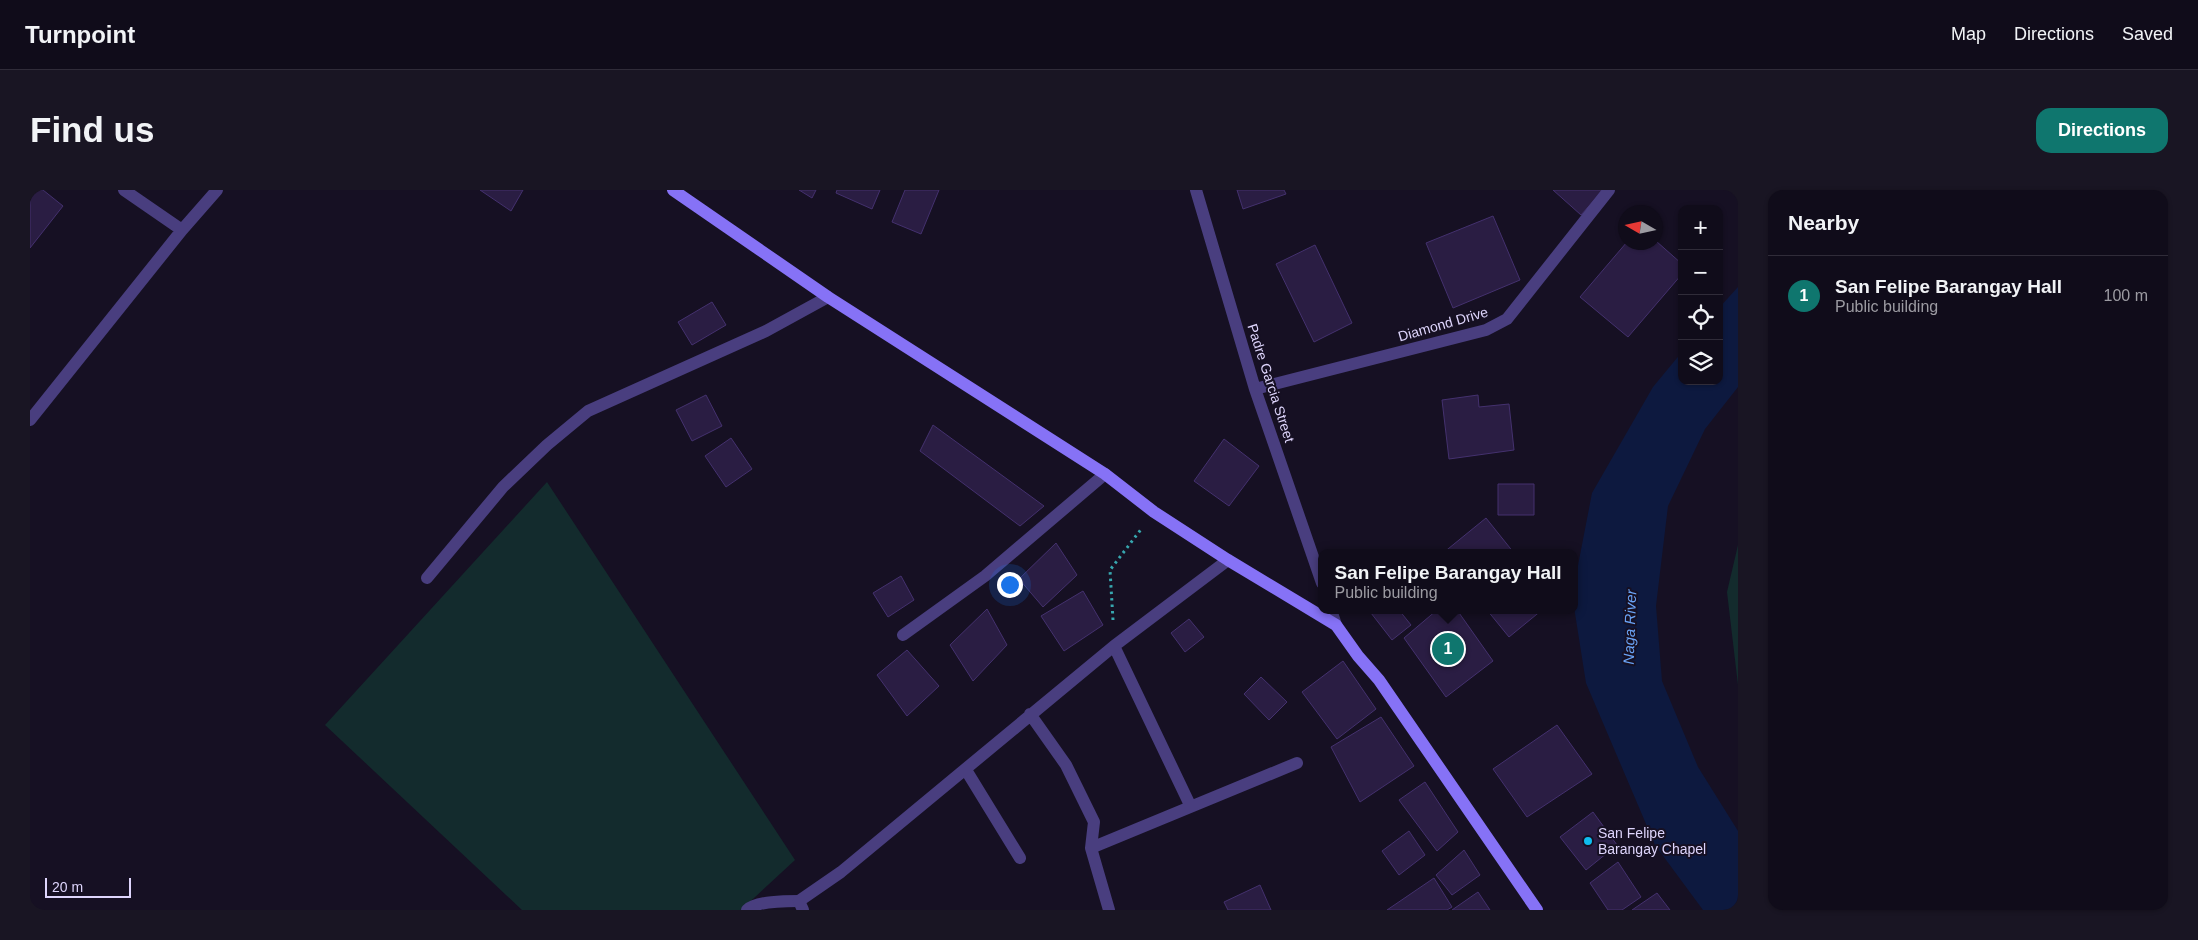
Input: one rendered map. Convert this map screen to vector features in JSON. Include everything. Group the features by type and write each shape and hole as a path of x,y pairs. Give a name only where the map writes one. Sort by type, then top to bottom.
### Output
{"main road":[{"path":"673,190 828,297 1105,474 1154,512 1336,626 1379,680 1538,910"}],"street":[{"path":"124,190 182,230"},
{"path":"30,420 182,230 217,190"},
{"name":"Padre Garcia Street","path":"1196,190 1255,388 1318,571"},
{"name":"Diamond Drive","path":"1255,388 1486,330 1507,319 1609,190"},
{"path":"427,578 503,487 547,445 588,411 766,331 828,297"},
{"path":"903,635 985,576 1105,474"},
{"path":"747,910 750,907 772,902 801,905 1114,646 1228,560"},
{"path":"1332,614 1336,626"},
{"path":"1114,646 1190,806"},
{"path":"1030,714 1066,765 1094,822 1091,848 1109,910"},
{"path":"1091,848 1297,763"},
{"path":"966,770 1020,858"}],"path":[{"path":"1114,646 1110,570 1154,512"}],"green space":[{"path":"547,482 795,860 741,910 522,910 325,725"},
{"path":"1738,545 1738,685 1727,592"}],"water":[{"name":"Naga River","path":"1738,287 1738,387 1705,429 1668,506 1656,606 1662,681 1698,767 1738,831 1738,910 1703,910 1655,845 1586,683 1575,614 1578,614 1578,565 1592,493 1653,387 1678,357 1678,385 1723,385 1723,304"}],"building":[{"path":"30,190 43,190 63,206 30,248"},
{"path":"480,190 523,190 511,211"},
{"path":"799,190 816,190 812,198"},
{"path":"837,190 880,190 872,209 836,193"},
{"path":"905,190 939,190 921,234 892,222"},
{"path":"1237,190 1284,190 1286,194 1243,209"},
{"path":"1553,190 1603,190 1581,215"},
{"path":"1493,216 1520,280 1453,308 1426,243"},
{"path":"1315,245 1352,323 1314,342 1276,264"},
{"path":"1663,247 1678,260 1678,279 1628,337 1580,297 1620,250 1663,250"},
{"path":"712,302 726,325 692,345 678,322"},
{"path":"706,395 722,426 692,441 676,410"},
{"path":"1478,395 1479,407 1509,404 1514,450 1449,459 1442,400"},
{"path":"933,425 1044,506 1020,526 920,451"},
{"path":"731,438 752,469 726,487 705,456"},
{"path":"1224,439 1259,466 1229,506 1194,481"},
{"path":"1498,484 1534,484 1534,515 1498,515"},
{"path":"1486,518 1511,549 1448,549"},
{"path":"1056,543 1077,575 1043,607 1019,579"},
{"path":"901,576 914,600 888,617 873,593"},
{"path":"1083,591 1103,625 1064,651 1041,616"},
{"path":"987,609 1007,645 973,681 950,645"},
{"path":"1372,614 1402,614 1411,625 1392,640"},
{"path":"1432,614 1460,614 1493,661 1446,697 1404,638"},
{"path":"1490,614 1537,614 1509,637"},
{"path":"1189,619 1204,637 1185,652 1171,633"},
{"path":"907,650 939,686 907,716 877,675"},
{"path":"1343,661 1376,709 1337,739 1302,692"},
{"path":"1261,677 1287,702 1269,720 1244,694"},
{"path":"1381,717 1414,766 1360,802 1331,747"},
{"path":"1557,725 1592,774 1527,817 1493,769"},
{"path":"1425,782 1458,832 1437,851 1399,800"},
{"name":"San Felipe Barangay Chapel","path":"1593,812 1617,845 1586,870 1560,837"},
{"path":"1409,831 1425,855 1399,875 1382,851"},
{"path":"1464,850 1480,875 1452,895 1436,875"},
{"path":"1618,862 1641,897 1622,910 1608,910 1590,883"},
{"path":"1434,878 1452,907 1447,910 1387,910"},
{"path":"1260,885 1271,910 1228,910 1224,902"},
{"path":"1478,892 1490,910 1452,910"},
{"path":"1657,893 1670,910 1632,910"}],"place":[{"name":"San Felipe Barangay Hall","path":"1448,649"},
{"name":"San Felipe Barangay Chapel","path":"1588,841"}]}
